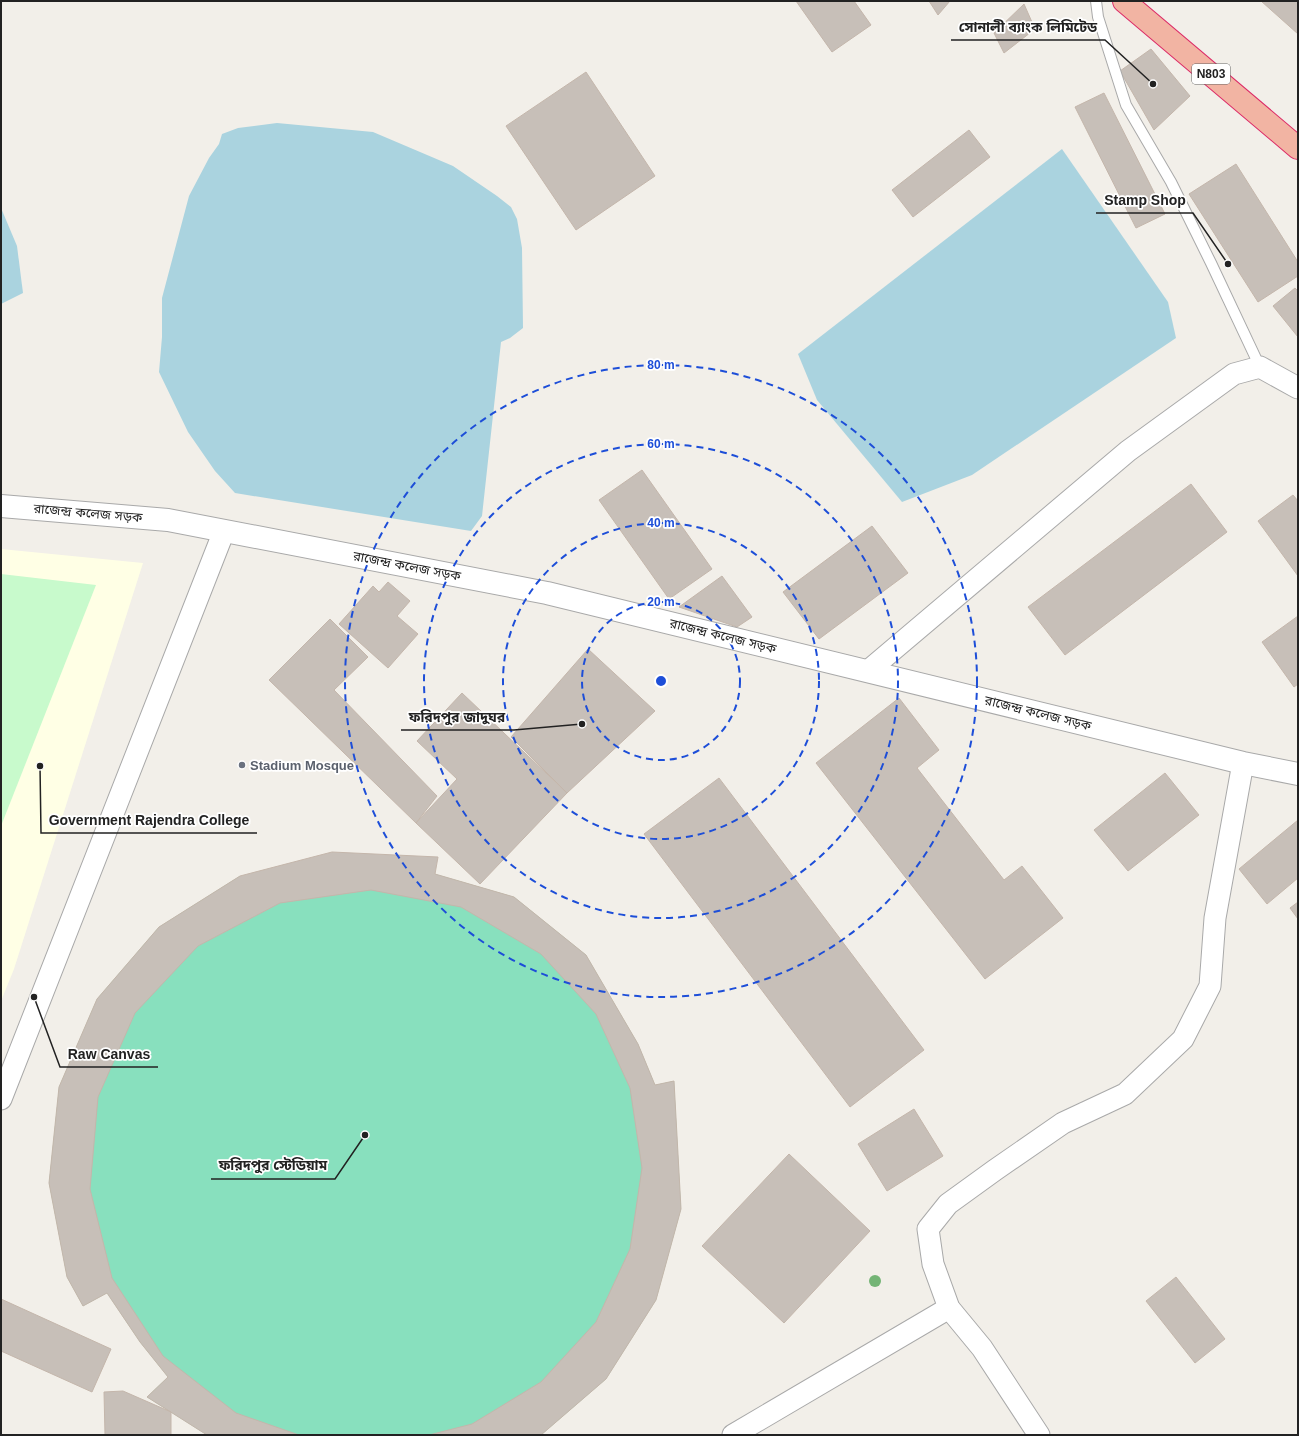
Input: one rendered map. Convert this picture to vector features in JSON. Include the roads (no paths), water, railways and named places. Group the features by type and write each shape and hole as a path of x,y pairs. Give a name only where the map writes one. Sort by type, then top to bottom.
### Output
{"highway":[{"name":"N803","path":"1124,1 1298,148"}],"street":[{"path":"868,671 1128,451 1234,374 1260,367 1298,388"},
{"name":"রাজেন্দ্র কলেজ সড়ক","path":"1,506 168,520 547,593 1243,763 1298,774"},
{"path":"1,1099 224,531"},
{"path":"1039,1435 982,1348 949,1308 933,1264 928,1229 948,1204 1063,1124 1125,1094 1183,1039 1210,986 1215,918 1243,763"},
{"path":"733,1435 949,1308"}],"lane":[{"path":"1096,1 1098,17 1126,105 1171,182 1260,367"}],"water":[{"path":"277,123 373,132 453,166 511,207 517,219 522,248 523,328 510,338 501,342 482,516 471,531 235,493 215,471 188,432 159,372 162,337 162,298 189,196 209,158 219,144 222,134 238,128"},
{"path":"1062,149 1168,302 1176,338 972,475 902,502 817,400 798,354"},
{"path":"1,208 17,246 23,293 1,304"}],"place":[{"name":"সোনালী ব্যাংক লিমিটেড","path":"1153,84"},
{"name":"Stamp Shop","path":"1228,264"},
{"name":"ফরিদপুর জাদুঘর","path":"582,724"},
{"name":"Stadium Mosque","path":"242,765"},
{"name":"Government Rajendra College","path":"40,766"},
{"name":"Raw Canvas","path":"34,997"},
{"name":"ফরিদপুর স্টেডিয়াম","path":"365,1135"}]}
